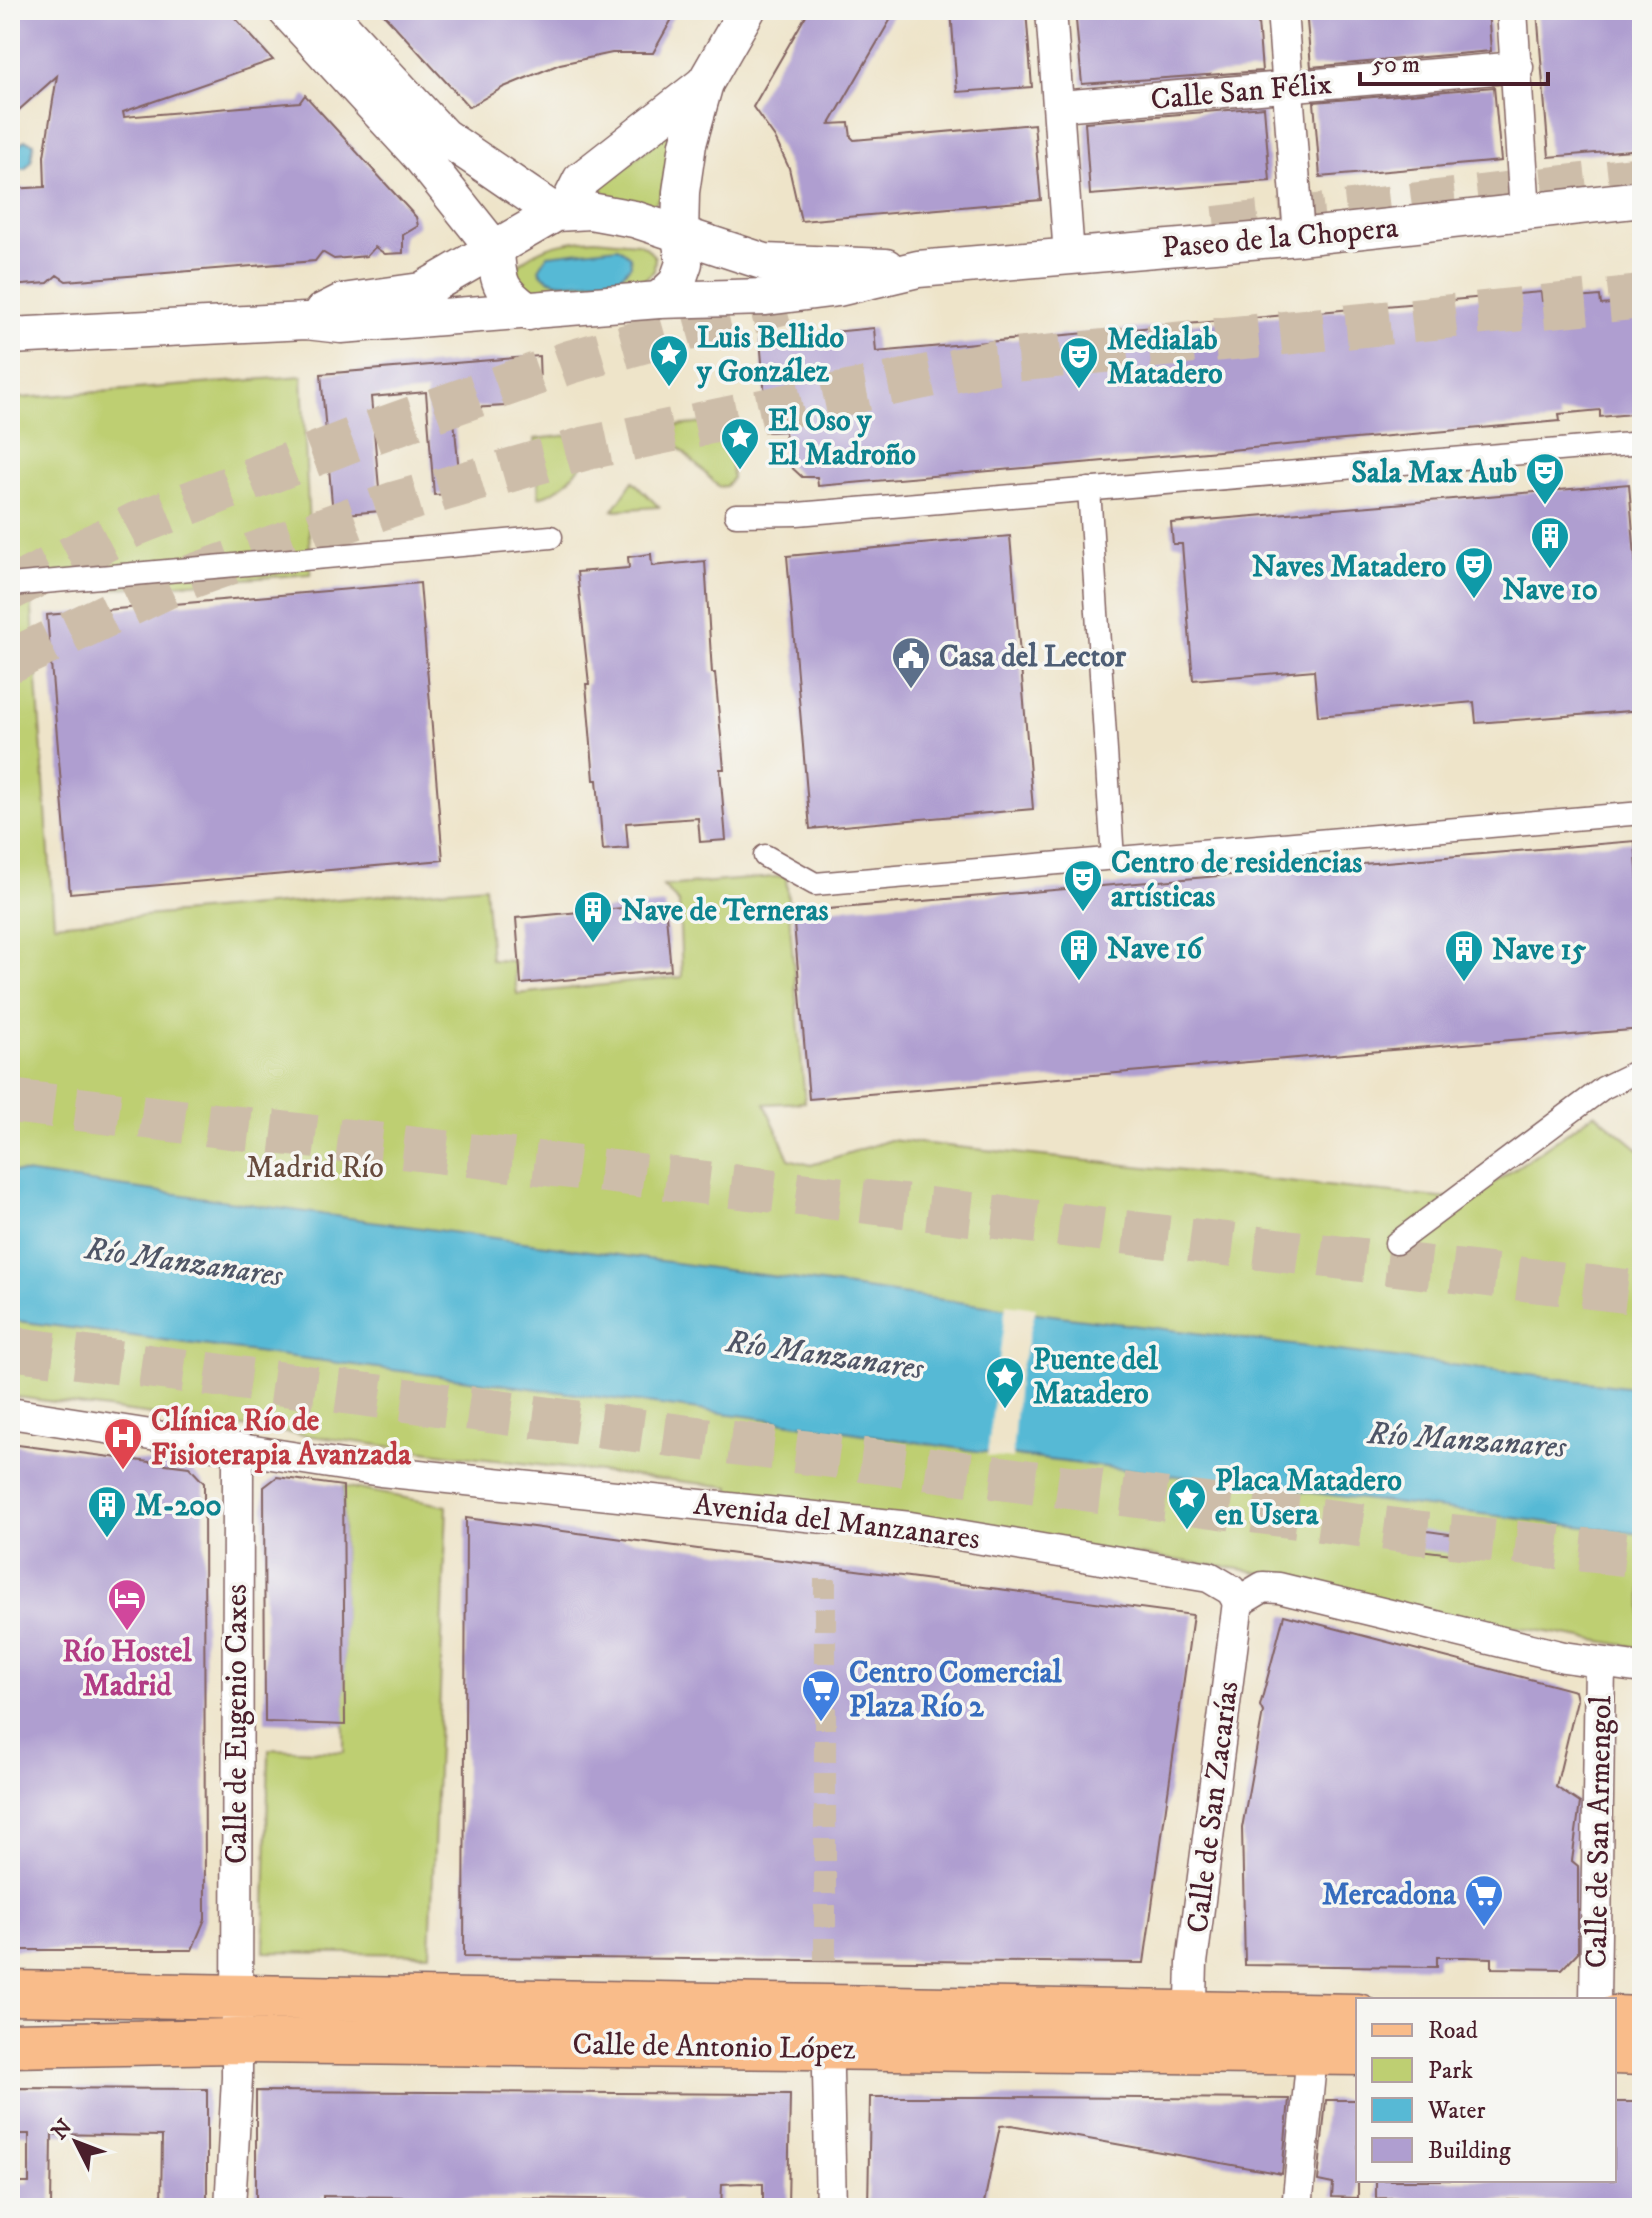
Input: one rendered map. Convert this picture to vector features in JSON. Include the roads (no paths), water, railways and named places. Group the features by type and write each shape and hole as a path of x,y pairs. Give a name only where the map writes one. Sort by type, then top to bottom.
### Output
{"main road":[{"name":"Calle de Antonio López","path":"10,1993 238,1997 827,2027"},
{"name":"Calle de Antonio López","path":"10,2045 827,2027 1190,2031 1356,2016"},
{"path":"1616,2018 1642,2019"},
{"name":"Calle de Antonio López","path":"1190,2031 1312,2053 1356,2053"},
{"path":"1616,2052 1642,2053"}],"street":[{"path":"286,10 422,158 496,251 497,275 504,293 529,312"},
{"path":"326,10 443,136 560,213"},
{"path":"659,300 677,283 684,263 680,236 681,192 688,144 705,83 747,10"},
{"path":"1051,10 1069,256"},
{"path":"1282,10 1299,237"},
{"path":"1512,10 1525,212"},
{"name":"Calle San Félix","path":"1060,106 1518,67"},
{"path":"306,321 342,302 421,291 560,213 581,180 705,83"},
{"name":"Paseo de la Chopera","path":"560,213 590,211 634,219 765,262 918,269 1299,237 1642,199"},
{"name":"Paseo de la Chopera","path":"529,312 659,300 766,297 838,288 918,269"},
{"path":"10,336 306,321 341,325 529,312"},
{"path":"736,515 761,517 1642,443"},
{"path":"1089,489 1113,859"},
{"path":"10,585 551,537"},
{"path":"765,856 815,884 1642,813"},
{"path":"1396,1243 1603,1088 1642,1069"},
{"name":"Avenida del Manzanares","path":"10,1413 238,1451 418,1476 910,1527 1209,1577 1231,1590 1237,1609"},
{"name":"Calle de Eugenio Caxes","path":"238,1451 238,1997"},
{"path":"1237,1609 1263,1587 1279,1588 1600,1664 1642,1668"},
{"name":"Calle de San Zacarías","path":"1190,2031 1192,1963 1237,1609"},
{"name":"Calle de San Armengol","path":"1595,1998 1600,1664"},
{"path":"230,2208 238,1997"},
{"path":"827,2027 831,2208"},
{"path":"1297,2208 1312,2053"}],"water":[{"path":"25,140 34,143 31,162 25,169 10,167 10,154"},
{"path":"618,247 630,256 631,265 620,277 563,283 544,276 539,269 548,255"},
{"name":"Río Manzanares","path":"10,1171 1052,1315 1642,1389 1642,1534 961,1449 753,1417 10,1320"}],"tunnel":[{"path":"1215,228 1642,178"},
{"path":"10,661 179,581 393,504 587,448 995,362 1642,297"},
{"path":"10,589 136,524 357,438 570,362 785,302"},
{"path":"10,1101 1642,1293"},
{"path":"10,1348 1404,1531 1642,1556"},
{"path":"825,1579 825,1960"}],"place":[{"name":"Luis Bellido y González","path":"669,388"},
{"name":"Medialab Matadero","path":"1079,390"},
{"name":"El Oso y El Madroño","path":"740,471"},
{"name":"Sala Max Aub","path":"1545,506"},
{"name":"Nave 10","path":"1550,570"},
{"name":"Naves Matadero","path":"1474,600"},
{"name":"Casa del Lector","path":"911,690"},
{"name":"Centro de residencias artísticas","path":"1083,913"},
{"name":"Nave de Terneras","path":"593,944"},
{"name":"Nave 16","path":"1079,982"},
{"name":"Nave 15","path":"1464,983"},
{"name":"Puente del Matadero","path":"1005,1410"},
{"name":"Clínica Río de Fisioterapia Avanzada","path":"123,1471"},
{"name":"Placa Matadero en Usera","path":"1187,1531"},
{"name":"M-200","path":"107,1539"},
{"name":"Río Hostel Madrid","path":"127,1632"},
{"name":"Centro Comercial Plaza Río 2","path":"821,1723"},
{"name":"Mercadona","path":"1484,1928"}],"park label":[{"name":"Madrid Río","path":"315,1167"}]}
